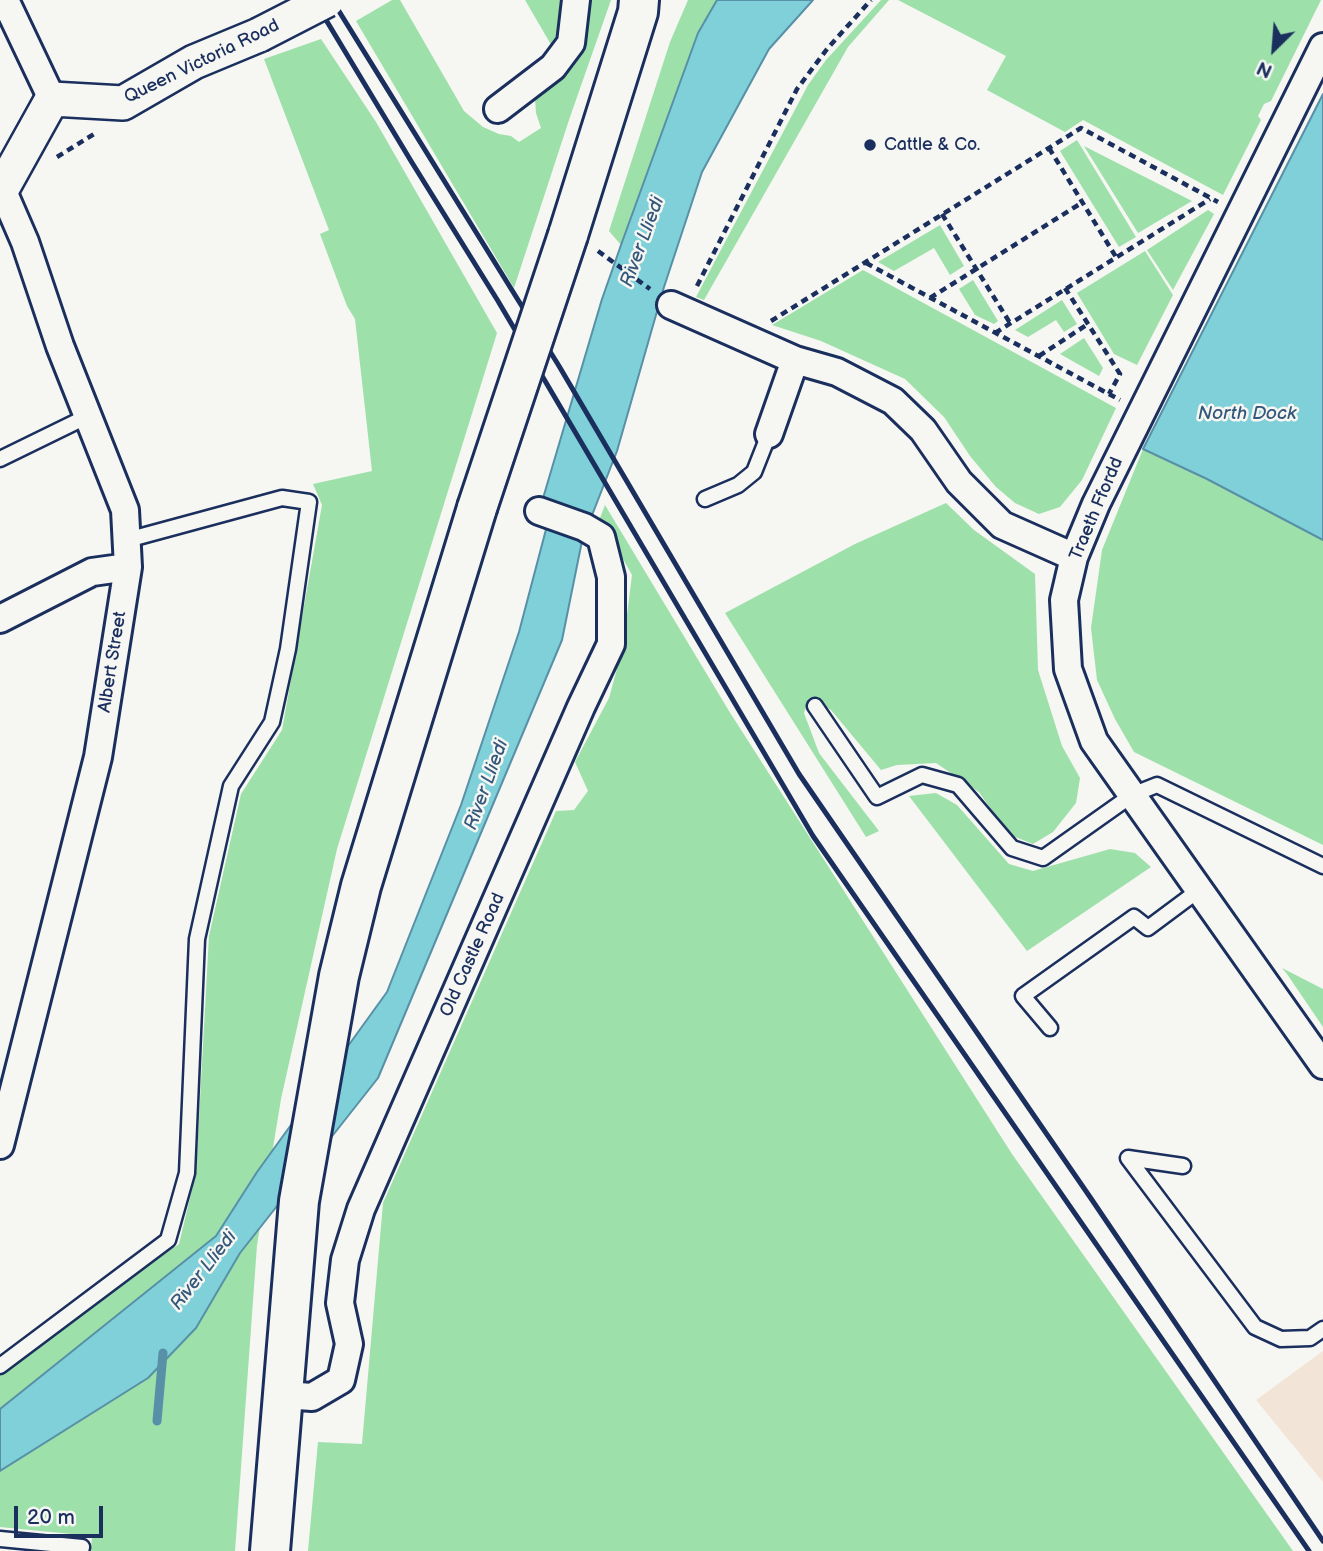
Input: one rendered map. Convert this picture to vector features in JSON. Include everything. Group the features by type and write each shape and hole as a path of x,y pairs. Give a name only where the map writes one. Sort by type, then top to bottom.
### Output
{"main road":[{"path":"270,1551 299,1201 339,976 361,886 477,508 578,240 641,4"}],"street":[{"path":"1,189 52,99 5,0"},
{"name":"Queen Victoria Road","path":"52,99 123,103 194,62 259,35 327,0"},
{"path":"498,109 553,67 571,43 576,0"},
{"name":"Traeth Ffordd","path":"1323,47 1096,504 1074,557 1063,600 1068,669 1094,741 1323,1065"},
{"name":"Albert Street","path":"0,1145 5,1103 97,757 128,567 125,510 60,346 25,242 1,189"},
{"path":"678,308 795,360 837,372 893,401 923,430 960,481 1002,525 1074,557"},
{"path":"769,434 795,360"},
{"name":"Old Castle Road","path":"285,1377 312,1397 341,1380 349,1344 340,1303 345,1260 361,1209 611,644 611,577 601,537 584,527 539,511"},
{"path":"0,619 92,572 128,567"}],"lane":[{"path":"0,458 88,416"},
{"path":"705,499 738,485 754,472 769,434"},
{"path":"0,1366 168,1240 187,1173 197,939 231,786 272,722 288,649 309,502 282,498 127,540"},
{"path":"815,706 877,797 922,775 958,786 1012,848 1043,858 1132,795 1157,785 1323,866"},
{"path":"1050,1028 1023,996 1134,917 1148,928 1199,890"},
{"path":"1183,1166 1128,1158 1255,1327 1281,1339 1310,1338 1323,1329"},
{"path":"0,1539 82,1546 81,1551"}],"path":[{"path":"578,240 678,308 797,89 827,49 870,0"},
{"path":"49,161 101,130 123,103"},
{"path":"744,338 1081,128 1240,214"},
{"path":"1049,148 1116,257"},
{"path":"995,333 1211,198"},
{"path":"930,298 1083,202"},
{"path":"942,214 1010,323"},
{"path":"865,262 1141,411"},
{"path":"1065,288 1120,374 1109,394"},
{"path":"1038,356 1088,324"}],"shaded area":[{"path":"1323,1351 1323,1482 1256,1400"}],"green space":[{"path":"392,0 400,0 464,111 483,127 511,136 519,142 541,128 535,98 565,72 579,55 585,36 588,0 611,0 514,288 356,21"},
{"path":"525,0 561,0 562,20 553,48"},
{"path":"688,0 717,0 698,33 621,245 609,231 670,42"},
{"path":"881,0 889,0 848,47 704,300 696,297 808,85 826,60"},
{"path":"898,0 1321,0 1271,101 1264,104 1258,116 1261,120 1223,195 1083,120 1065,132 987,90 1006,56"},
{"path":"321,39 376,122 497,333 337,849 281,1099 257,1245 235,1551 91,1551 92,1536 0,1527 0,1366 179,1244 196,1173 209,936 241,794 282,730 322,505 313,484 372,471 355,319 347,306 320,234 329,230 264,59"},
{"path":"1077,140 1136,237 1119,247 1060,151"},
{"path":"1084,146 1192,201 1138,233"},
{"path":"1208,210 1214,214 1173,290 1147,250"},
{"path":"940,225 964,266 950,275 934,248 894,271 878,262"},
{"path":"1145,251 1173,295 1137,365 1114,354 1077,293"},
{"path":"863,270 1116,408 1082,480 1060,507 1039,514 1015,503 996,487 970,456 944,417 905,379 821,341 772,325"},
{"path":"973,280 998,321 994,324 975,315 959,289"},
{"path":"1062,300 1077,324 1064,332 1056,320 1028,337 1015,330"},
{"path":"1084,338 1103,368 1099,376 1060,354"},
{"path":"1143,449 1207,479 1323,540 1323,845 1134,752 1097,680 1091,628 1102,550"},
{"path":"946,503 974,530 1035,574 1038,670 1062,746 1080,778 1076,803 1053,832 1033,844 1008,834 979,792 936,763 897,765 881,770 831,710 809,698 804,713 819,753 879,831 866,837 725,613 855,544"},
{"path":"605,505 729,711 1012,1154 1293,1551 308,1551 318,1442 362,1444 383,1203 556,811 574,810 588,791 575,762 609,698 623,647 632,575 600,518"},
{"path":"936,793 957,805 1009,864 1033,871 1110,849 1135,853 1151,867 1027,951 909,796"},
{"path":"1282,968 1323,989 1323,1027 1287,974"}],"water":[{"name":"River Lliedi","path":"717,0 813,0 769,49 702,172 664,287 617,451 582,541 562,640 378,1078 240,1253 196,1328 148,1378 0,1471 0,1409 216,1236 257,1172 387,992 461,805 519,632 549,518 541,505 602,299 698,33"},
{"name":"North Dock","path":"1323,94 1323,540 1207,479 1143,449"}],"waterway":[{"path":"157,1421 163,1353"}],"railway":[{"path":"314,0 498,301 813,836 1309,1551"},
{"path":"332,0 559,366 799,774 1323,1541"}],"place":[{"name":"Cattle & Co.","path":"870,145"}]}
